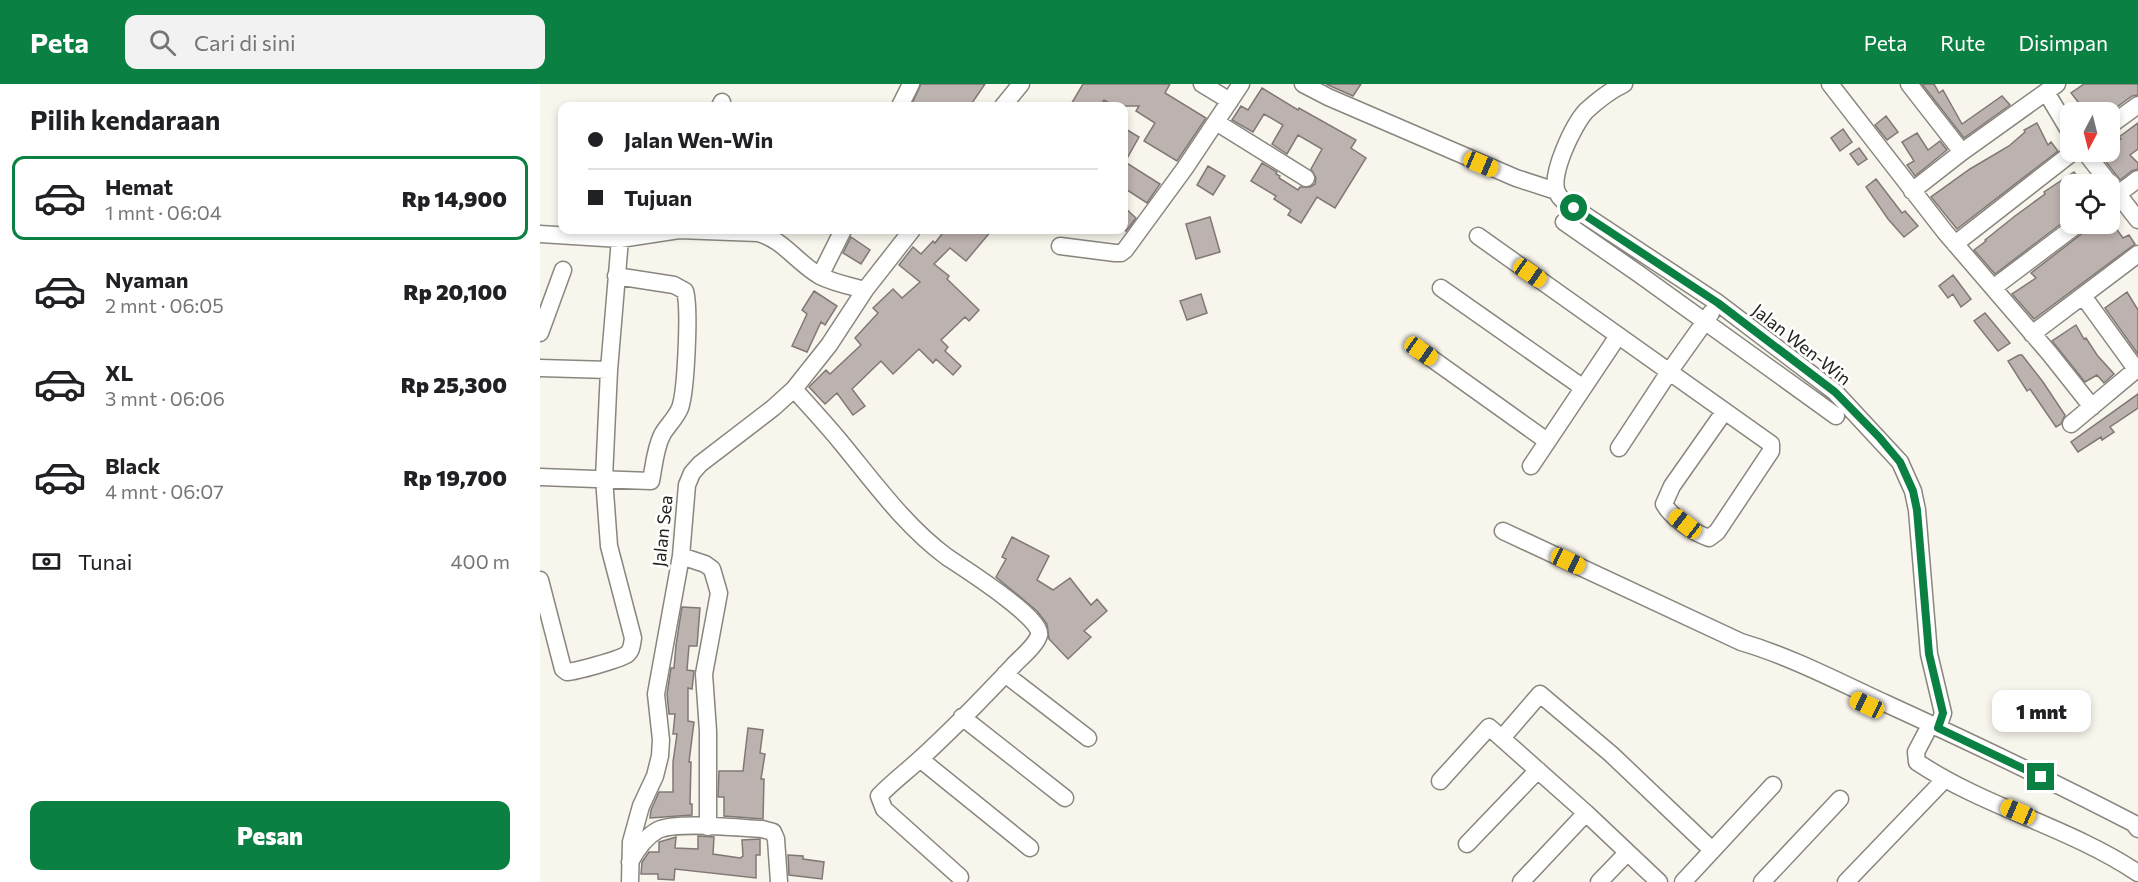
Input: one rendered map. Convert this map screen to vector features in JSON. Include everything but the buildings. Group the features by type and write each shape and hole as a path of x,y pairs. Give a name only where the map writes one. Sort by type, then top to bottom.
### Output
{"street":[{"path":"902,102 911,84"},
{"path":"1006,102 1021,84"},
{"path":"1202,84 1230,101"},
{"path":"1060,246 1115,254 1125,250 1241,84"},
{"path":"1303,84 1332,90 1516,178 1556,191 1558,166 1584,113 1606,93 1624,84"},
{"path":"1830,84 1912,191 2092,407"},
{"path":"1909,84 1962,152"},
{"path":"1912,191 2052,88 2060,108"},
{"path":"2120,118 2138,105"},
{"path":"1216,122 1306,178"},
{"path":"1955,244 2060,162"},
{"path":"2120,192 2138,179"},
{"name":"Jalan Wen-Win","path":"1556,191 1574,208 1718,303 1835,392 1900,462 1913,491 1917,510 1929,654 1943,713 1916,752 1917,762 1944,780 2038,820 2122,862 2138,873"},
{"path":"2120,203 2138,220"},
{"path":"1564,222 1836,416"},
{"path":"540,234 620,239 653,234"},
{"path":"756,234 770,236 820,276 836,283 865,290"},
{"path":"820,276 841,234"},
{"name":"Jalan Sea","path":"630,882 631,842 641,806 655,777 660,756 661,740 656,694 681,556 687,485 692,473 700,464 794,389 829,345 865,290 909,234"},
{"path":"1992,288 2065,234"},
{"path":"1478,236 1771,444 1771,451 1717,532 1709,538 1701,536 1685,524 1668,511 1664,504 1672,486 1724,412"},
{"path":"540,580 563,669 567,672 627,654 632,649 633,638 609,546 604,478 609,370 620,239"},
{"path":"2032,334 2083,296 2134,264"},
{"path":"540,333 563,270"},
{"path":"540,477 651,481 662,436 679,410 683,398 688,325 686,291 682,288 616,276"},
{"path":"1442,288 1582,387"},
{"path":"2071,424 2137,369 2083,296"},
{"path":"1619,448 1718,303"},
{"path":"1531,466 1618,336"},
{"path":"1421,351 1547,441"},
{"path":"540,368 609,370"},
{"path":"794,389 839,439 883,495 922,536 944,555 1019,608 1037,625 1039,635 1005,674 920,759 879,796 884,809 960,877"},
{"path":"1503,531 1741,642 1768,660 2062,786 2133,823 2138,829"},
{"path":"681,556 705,564 712,569 719,593 704,674 708,731 708,827"},
{"path":"1005,674 1088,738"},
{"path":"1502,738 1539,694 1611,754 1712,850"},
{"path":"962,717 1065,798"},
{"path":"1440,780 1489,727 1586,813 1659,882"},
{"path":"1932,730 2128,833 2138,836"},
{"path":"920,759 1030,848"},
{"path":"1467,844 1538,770"},
{"path":"1846,882 1944,780"},
{"path":"1683,882 1773,785"},
{"path":"1762,882 1840,799"},
{"path":"1521,882 1586,813"},
{"path":"629,864 646,839 659,830 675,826 762,829 773,832 776,839 779,882"},
{"path":"1599,882 1627,853"}],"route":[{"path":"1574,208 1718,303 1835,392 1900,462 1913,491 1917,510 1929,654 1943,713 1938,728 2041,777"}]}
